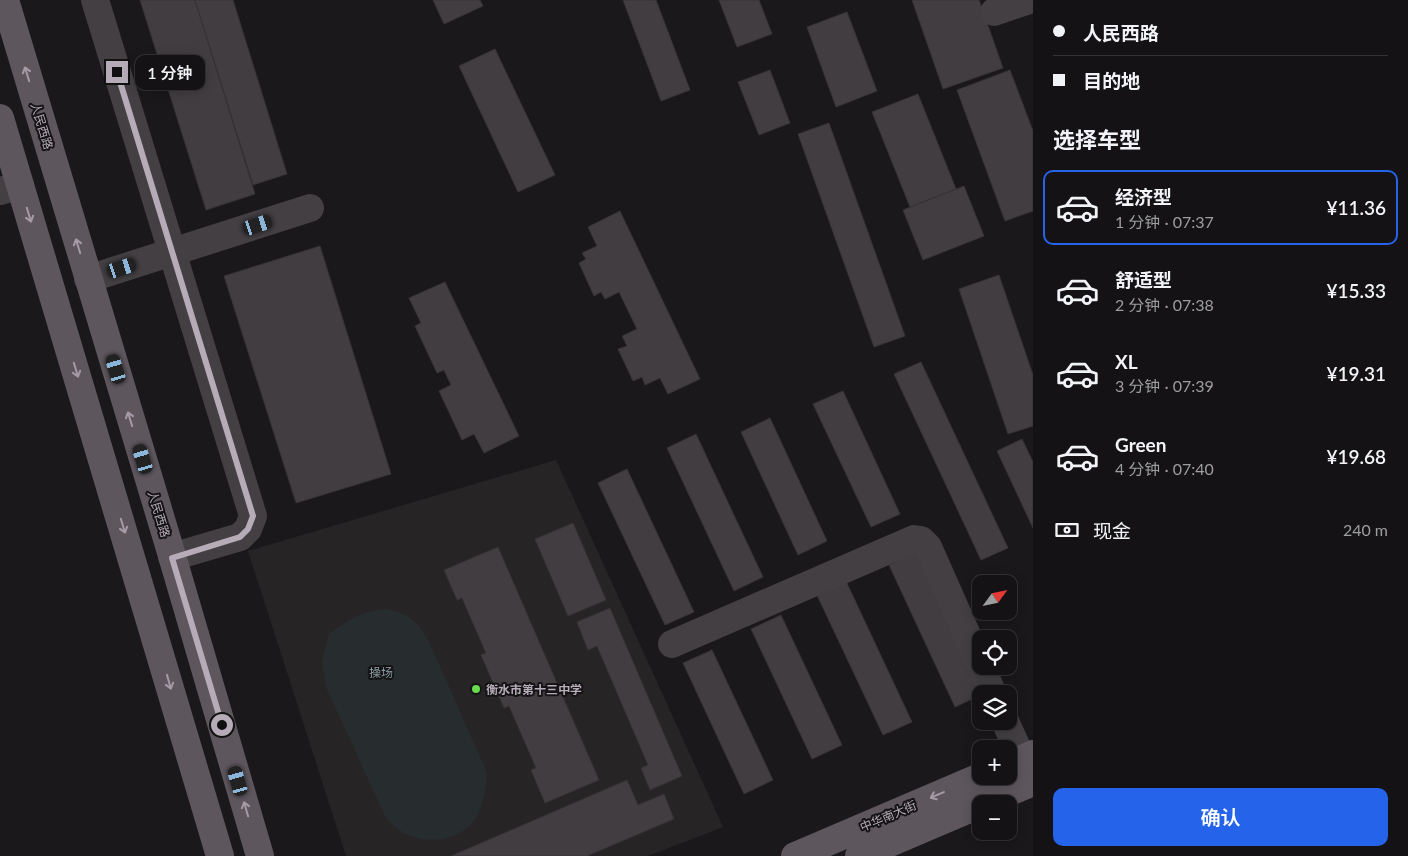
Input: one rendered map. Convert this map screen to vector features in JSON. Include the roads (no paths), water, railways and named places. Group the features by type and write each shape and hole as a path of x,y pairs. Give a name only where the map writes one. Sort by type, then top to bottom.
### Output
{"main road":[{"name":"人民西路","path":"4,0 260,856"},
{"path":"0,118 10,188 220,856"},
{"name":"中华南大街","path":"859,856 1024,765"},
{"name":"中华南大街","path":"795,856 972,780"}],"lane":[{"path":"95,0 253,516 248,529 240,537 172,558"},
{"path":"994,12 1029,0"},
{"path":"88,279 310,208"},
{"path":"672,644 914,539 921,540 928,547 989,685"},
{"path":"1009,730 1024,765"}],"place":[{"name":"衡水市第十三中学","path":"476,689"}],"park label":[{"name":"操场","path":"381,672"}]}
